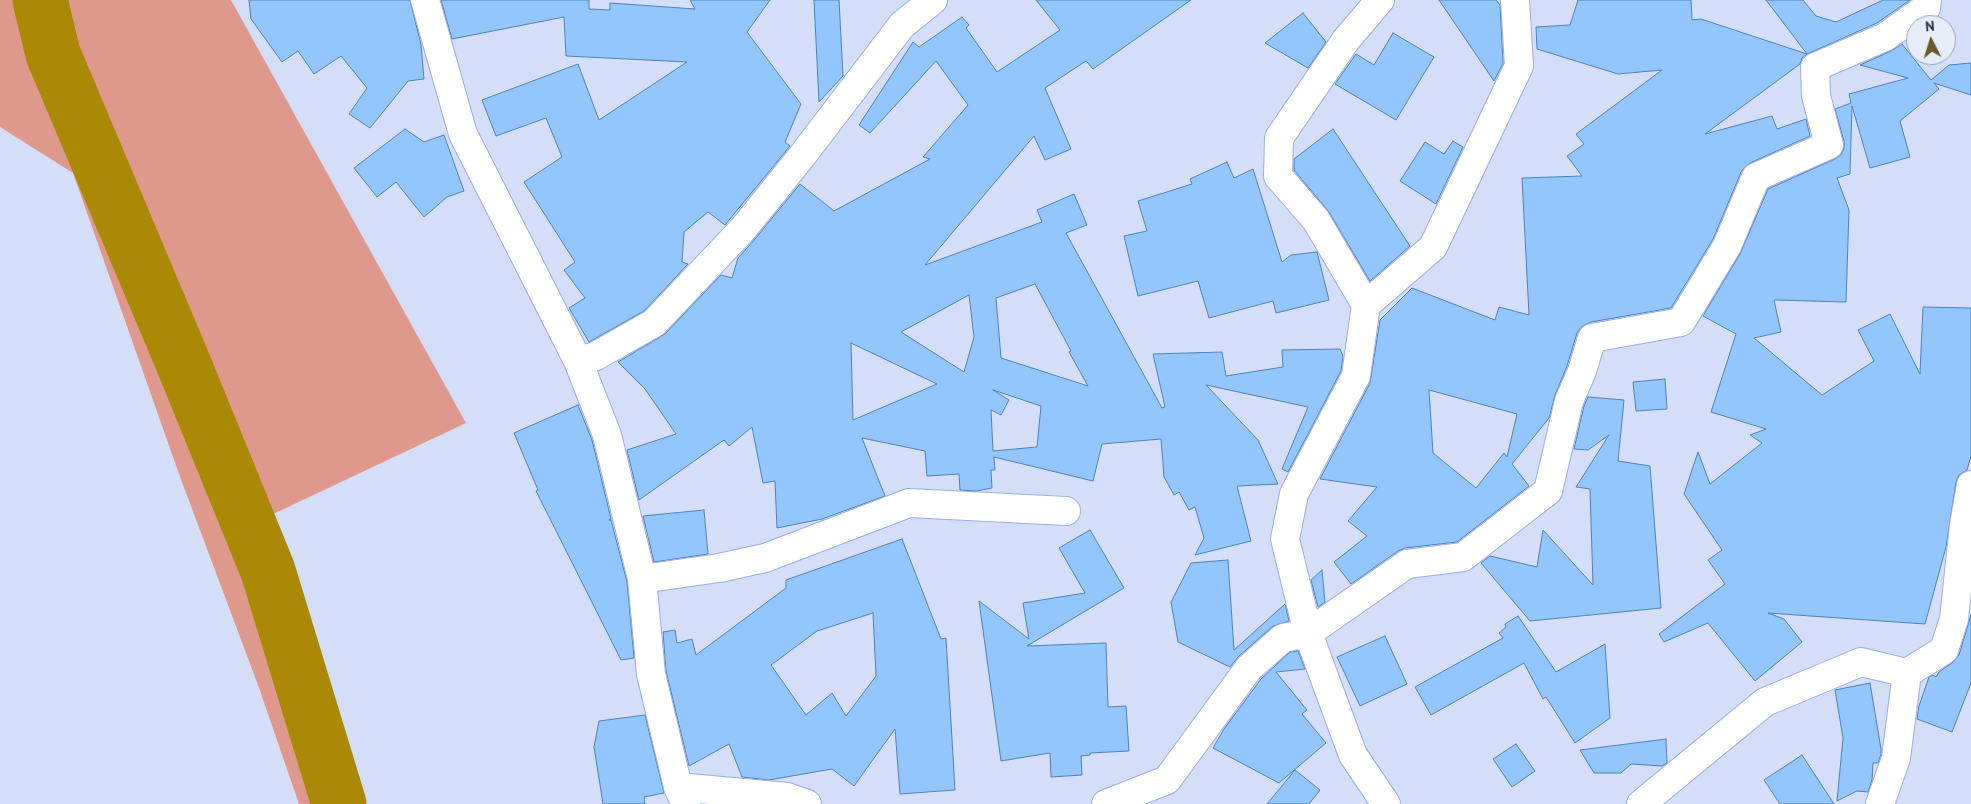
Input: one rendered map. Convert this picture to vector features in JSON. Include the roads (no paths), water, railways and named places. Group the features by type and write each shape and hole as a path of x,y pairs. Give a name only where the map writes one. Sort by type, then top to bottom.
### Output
{"street":[{"path":"425,0 463,134 578,360 607,435 642,579 651,674 682,795 787,797 807,804"},
{"path":"578,360 596,356 654,323 743,229 802,156 902,25 933,0"},
{"path":"1380,0 1346,40 1279,138 1278,176 1316,220 1366,305 1356,376 1294,494 1285,539 1308,632 1353,755 1386,804"},
{"path":"1366,305 1433,248 1519,66 1515,0"},
{"path":"1106,804 1167,780 1249,668 1283,638 1308,632 1407,564 1463,557 1548,490 1568,402 1582,371 1592,338 1681,322 1727,246 1756,177 1829,145 1816,96 1815,67 1885,37 1926,8 1928,0"},
{"path":"1641,804 1765,702 1861,662 1907,673 1944,650 1963,624 1964,525 1971,485"},
{"path":"642,579 720,568 765,558 909,503 1066,511"},
{"path":"1880,804 1896,758 1907,673"}],"waterway":[{"path":"40,0 53,54 182,360 268,571 339,804"}]}
